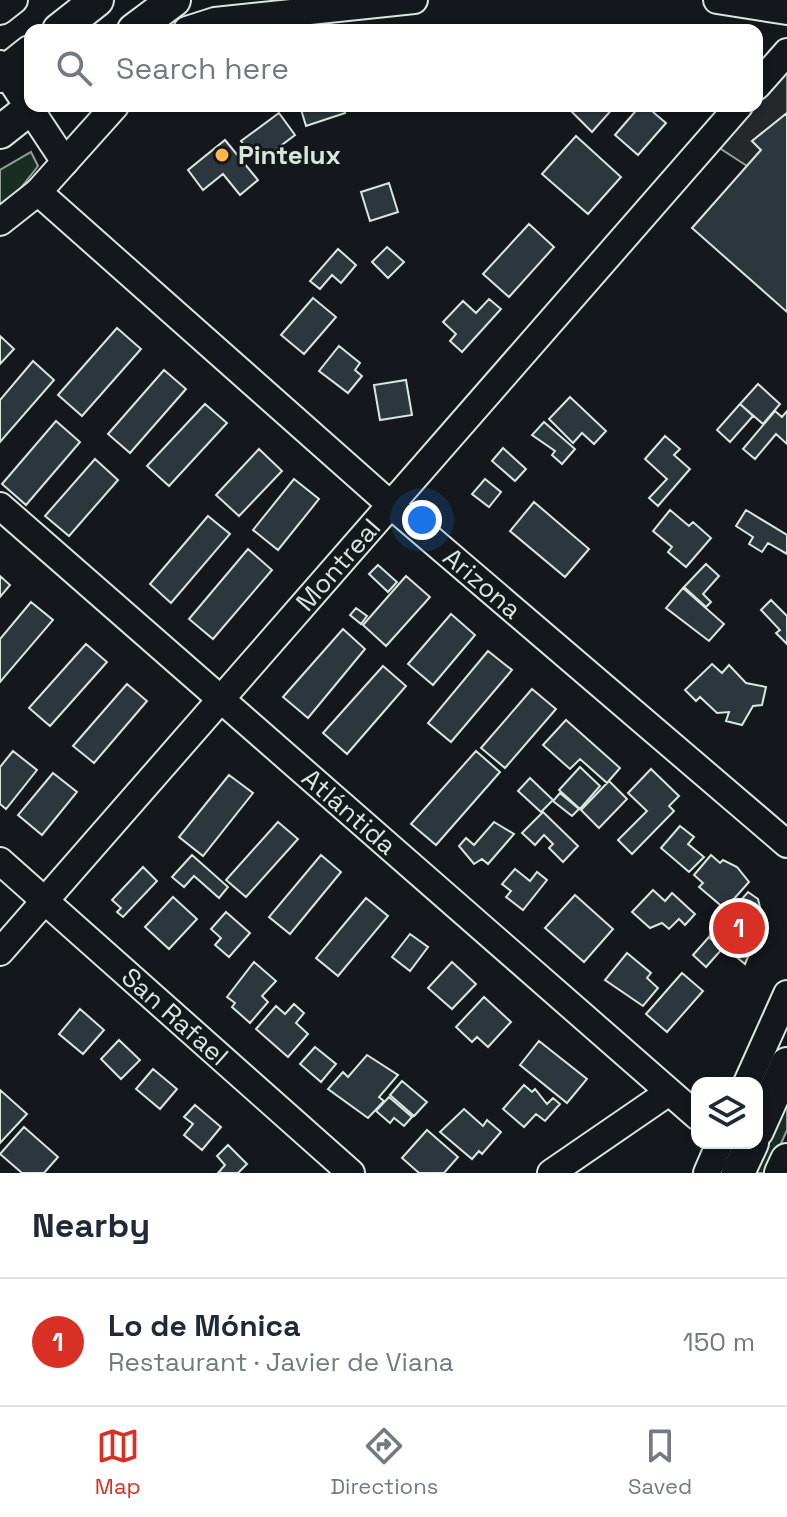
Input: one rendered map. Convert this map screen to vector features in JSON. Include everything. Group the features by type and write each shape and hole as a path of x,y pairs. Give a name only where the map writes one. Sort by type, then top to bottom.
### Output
{"main road":[{"path":"67,24 97,0"},
{"path":"142,24 174,0"},
{"path":"0,132 26,112"},
{"path":"763,1107 787,1064"},
{"path":"781,1173 787,1160"}],"street":[{"path":"0,11 14,0"},
{"path":"206,24 414,0"},
{"path":"717,0 787,11"},
{"path":"763,79 787,52"},
{"path":"9,66 24,95"},
{"path":"34,112 65,162"},
{"path":"0,222 38,192 110,112"},
{"name":"Montreal","path":"0,952 734,112"},
{"name":"Arizona","path":"38,192 392,506 787,844"},
{"name":"Atlántida","path":"0,506 691,1111"},
{"name":"San Rafael","path":"0,861 351,1173"},
{"path":"750,1077 787,994"},
{"path":"551,1173 669,1092"},
{"path":"707,1173 739,1149"}],"green space":[{"path":"31,152 38,166 20,189 0,205 0,170"},
{"path":"787,1095 787,1130 768,1173 752,1173"}],"shaded area":[{"path":"787,67 787,113 752,141 761,150 747,166 718,147 751,112 763,112 763,98"}],"building":[{"path":"302,112 345,112 345,113 306,126"},
{"path":"572,112 610,112 592,132"},
{"path":"635,112 653,112 666,123 638,155 615,135"},
{"path":"279,113 295,135 258,163 241,141"},
{"path":"787,113 787,312 692,228 761,150 752,141"},
{"path":"576,136 621,177 588,214 542,174"},
{"name":"Pintelux","path":"225,140 258,180 240,195 223,174 203,190 188,170"},
{"path":"389,183 398,212 370,221 361,192"},
{"path":"529,224 554,247 509,297 483,274"},
{"path":"387,247 404,262 388,278 372,262"},
{"path":"338,249 356,265 341,283 332,275 320,289 310,281"},
{"path":"313,298 336,317 304,354 281,335"},
{"path":"489,299 501,309 462,352 450,341 456,334 443,322 463,301 476,313"},
{"path":"117,328 141,349 82,416 58,395"},
{"path":"0,336 14,349 0,364"},
{"path":"339,346 360,363 355,370 362,376 348,393 319,371"},
{"path":"33,361 54,380 0,442 0,400"},
{"path":"164,370 186,389 130,453 108,434"},
{"path":"406,380 412,415 380,420 374,385"},
{"path":"758,384 780,404 763,424 740,404"},
{"path":"570,397 606,431 594,444 582,433 573,443 549,419"},
{"path":"205,404 227,423 169,486 147,466"},
{"path":"740,404 753,416 730,442 717,430"},
{"path":"775,411 782,417 787,411 787,444 776,434 755,459 743,449"},
{"path":"56,421 80,442 26,505 2,484"},
{"path":"544,422 575,449 562,464 552,455 555,451 532,435"},
{"path":"665,436 680,449 674,455 690,469 658,506 649,498 667,479 645,459"},
{"path":"503,448 526,469 515,481 492,461"},
{"path":"259,449 282,471 239,516 216,495"},
{"path":"95,459 118,480 69,536 45,516"},
{"path":"294,479 319,499 278,550 253,530"},
{"path":"485,479 501,492 489,507 472,494"},
{"path":"534,502 589,549 565,577 510,531"},
{"path":"670,510 689,526 693,522 711,538 686,567 668,552 672,547 653,531"},
{"path":"746,510 787,535 787,554 768,543 762,552 749,544 753,537 736,526"},
{"path":"208,516 230,534 171,603 150,584"},
{"path":"248,549 272,570 213,639 189,619"},
{"path":"706,564 719,576 703,594 711,602 706,607 684,587"},
{"path":"378,565 397,582 388,592 369,574"},
{"path":"0,576 10,585 0,597"},
{"path":"406,576 430,597 386,646 363,625"},
{"path":"683,588 724,624 709,641 666,608"},
{"path":"771,600 787,616 787,644 776,633 780,630 761,610"},
{"path":"31,602 53,620 0,682 0,639"},
{"path":"356,608 367,616 361,624 350,615"},
{"path":"451,614 475,635 433,685 408,664"},
{"path":"343,629 365,649 308,718 283,697"},
{"path":"86,644 107,662 50,726 29,708"},
{"path":"488,651 512,670 451,742 428,723"},
{"path":"712,664 722,673 729,665 746,683 766,687 762,705 753,706 742,725 726,721 729,712 717,713 700,697 696,701 685,690"},
{"path":"383,666 406,686 347,754 323,733"},
{"path":"127,684 147,701 94,763 73,746"},
{"path":"532,689 556,709 505,768 481,748"},
{"path":"566,720 620,768 607,783 580,759 570,769 543,745"},
{"path":"13,751 37,770 6,809 0,804 0,767"},
{"path":"476,751 500,772 436,845 411,824"},
{"path":"580,767 600,786 580,809 559,790"},
{"path":"651,769 679,796 669,806 674,811 632,854 618,840 647,811 628,793"},
{"path":"53,773 77,792 42,835 18,815"},
{"path":"229,775 253,793 203,856 179,837"},
{"path":"530,778 553,800 541,812 518,791"},
{"path":"609,781 627,799 599,828 581,810"},
{"path":"560,793 579,809 572,816 553,801"},
{"path":"543,812 578,846 563,862 549,848 553,844 544,835 535,845 522,833"},
{"path":"278,822 298,839 246,897 226,880"},
{"path":"494,822 514,834 488,864 482,859 474,864 459,846 466,838 474,845"},
{"path":"680,826 694,837 688,844 704,857 689,872 661,848"},
{"path":"192,855 228,887 219,898 194,876 184,887 172,877"},
{"path":"321,855 341,872 290,934 269,917"},
{"path":"711,855 720,863 723,860 737,867 749,882 725,909 699,887 703,883 694,875"},
{"path":"143,867 157,881 123,917 117,912 121,908 112,900"},
{"path":"515,869 530,881 537,872 547,880 523,910 506,897 511,891 502,884"},
{"path":"653,890 665,901 672,893 695,914 685,925 679,919 669,929 662,923 650,928 632,912"},
{"path":"748,892 758,899 763,920 745,964 710,935"},
{"path":"575,895 613,929 584,962 545,928"},
{"path":"173,897 197,919 169,949 145,927"},
{"path":"366,898 388,916 338,976 316,958"},
{"path":"226,912 250,933 229,957 215,945 221,938 211,929"},
{"path":"410,934 428,947 410,971 392,957"},
{"path":"709,937 722,949 706,967 693,955"},
{"path":"627,953 651,973 647,978 658,988 643,1006 605,980"},
{"path":"254,962 276,981 262,996 268,1002 250,1023 232,1007 235,1003 227,997"},
{"path":"452,962 476,984 452,1009 428,988"},
{"path":"682,973 703,991 667,1032 646,1014"},
{"path":"484,997 511,1022 488,1047 477,1037 472,1042 456,1027"},
{"path":"294,1004 304,1013 296,1023 308,1034 288,1057 256,1029 276,1006 285,1014"},
{"path":"80,1009 104,1030 83,1054 59,1034"},
{"path":"119,1040 140,1060 121,1079 101,1059"},
{"path":"539,1041 587,1079 567,1103 520,1065"},
{"path":"315,1047 336,1064 321,1082 300,1064"},
{"path":"367,1055 398,1075 379,1097 384,1101 368,1118 328,1089 343,1072 348,1077"},
{"path":"153,1069 177,1089 160,1109 136,1089"},
{"path":"402,1081 427,1102 414,1116 390,1095"},
{"path":"524,1085 532,1092 535,1089 547,1104 553,1098 560,1104 545,1121 536,1114 524,1127 503,1109"},
{"path":"0,1090 27,1114 0,1143"},
{"path":"389,1097 412,1117 404,1126 394,1118 390,1123 376,1111"},
{"path":"195,1105 221,1127 202,1150 184,1135 193,1124 184,1117"},
{"path":"464,1109 483,1126 487,1120 501,1132 482,1154 479,1151 472,1159 440,1132"},
{"path":"24,1127 58,1157 44,1173 22,1173 0,1154"},
{"path":"427,1130 458,1157 444,1173 419,1173 402,1158"},
{"path":"228,1145 247,1164 238,1173 218,1173 225,1165 217,1156"}],"place":[{"name":"Pintelux","path":"222,155"},
{"name":"Lo de Mónica","path":"739,928"}]}
